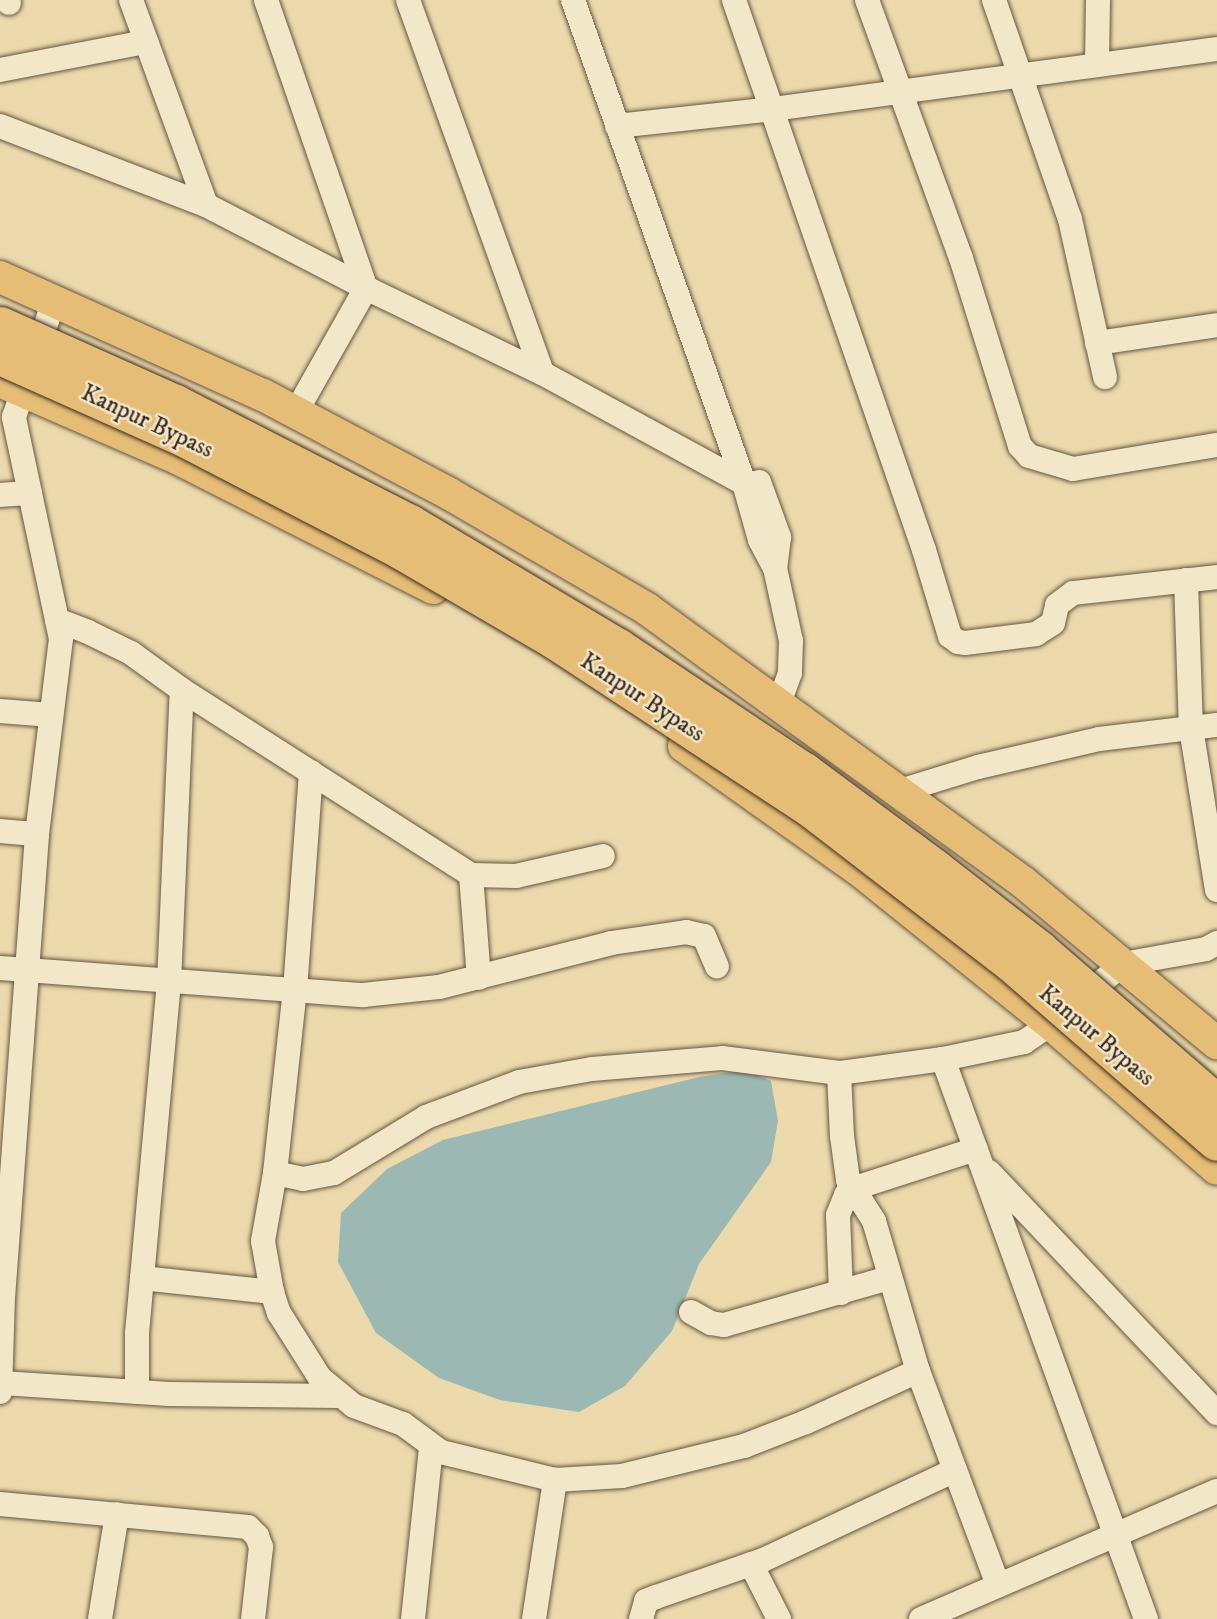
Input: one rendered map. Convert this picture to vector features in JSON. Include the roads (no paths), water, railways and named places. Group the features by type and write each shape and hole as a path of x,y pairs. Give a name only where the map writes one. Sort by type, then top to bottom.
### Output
{"highway":[{"name":"Kanpur Bypass","path":"0,325 175,403 278,454 410,523 618,647 804,771 935,868 1039,949 1217,1103"},
{"name":"Kanpur Bypass","path":"0,356 184,438 400,550 554,640 811,809 1012,964 1217,1142"}],"main road":[{"path":"0,277 296,412 448,493 647,609 1024,883 1217,1043"},
{"path":"11,385 179,459 424,583 629,707 858,869 1051,1024 1217,1169"}],"street":[{"path":"131,0 206,205"},
{"path":"266,0 366,288 296,412"},
{"path":"408,0 542,373"},
{"path":"573,0 624,125 751,484 760,540 775,568 791,641 790,673 779,703"},
{"path":"587,0 624,125"},
{"path":"734,0 950,636 965,643 1037,634 1053,623 1057,606 1073,593 1217,577"},
{"path":"867,0 961,258 1020,446 1030,456 1073,469 1217,445"},
{"path":"994,0 1017,74 1070,219 1105,377"},
{"path":"1097,64 1098,0"},
{"path":"0,70 146,42"},
{"path":"624,125 773,109 1017,74 1217,50"},
{"path":"0,126 206,205 366,288 542,373 751,484"},
{"path":"54,301 11,385 14,417 61,639 37,834 27,971 9,1093 1,1388 338,1396"},
{"path":"1097,343 1217,325"},
{"path":"0,495 30,493"},
{"path":"1186,580 1191,728 1217,890"},
{"path":"57,621 88,632 131,653 182,690 471,875 516,876 603,856"},
{"path":"137,1392 142,1278 169,983 182,690"},
{"path":"0,711 51,715"},
{"path":"900,791 978,767 1099,739 1217,725"},
{"path":"311,772 295,989 275,1173 263,1241 272,1292 301,1349 320,1378 338,1396 354,1406 403,1424 432,1447 477,1463 555,1480 622,1476 744,1446 806,1422 918,1371"},
{"path":"0,831 37,834"},
{"path":"471,875 479,978"},
{"path":"0,968 169,983 363,995 479,978 611,943 686,932 704,936 717,966"},
{"path":"275,1173 303,1179 334,1173 426,1117 519,1082 592,1069 722,1058 839,1073 943,1059 1024,1042 1051,1024 1123,964 1206,949 1217,943"},
{"path":"943,1059 1146,1619"},
{"path":"839,1073 846,1173 852,1189 874,1221 918,1371 998,1585"},
{"path":"841,1293 838,1215 842,1202 852,1189 979,1157"},
{"path":"979,1157 1217,1413"},
{"path":"142,1278 272,1292"},
{"path":"691,1312 711,1324 724,1325 889,1278"},
{"path":"413,1619 432,1447"},
{"path":"641,1619 646,1601 751,1564 955,1469"},
{"path":"534,1619 555,1480"},
{"path":"921,1619 1217,1490"},
{"path":"0,1504 248,1527 257,1536 261,1547 253,1619"},
{"path":"100,1619 117,1514"},
{"path":"751,1564 779,1619"}],"water":[{"path":"744,1070 771,1081 778,1121 771,1162 699,1264 672,1331 625,1386 579,1412 500,1400 439,1378 376,1333 338,1262 341,1213 387,1169 443,1140 699,1077"}]}
